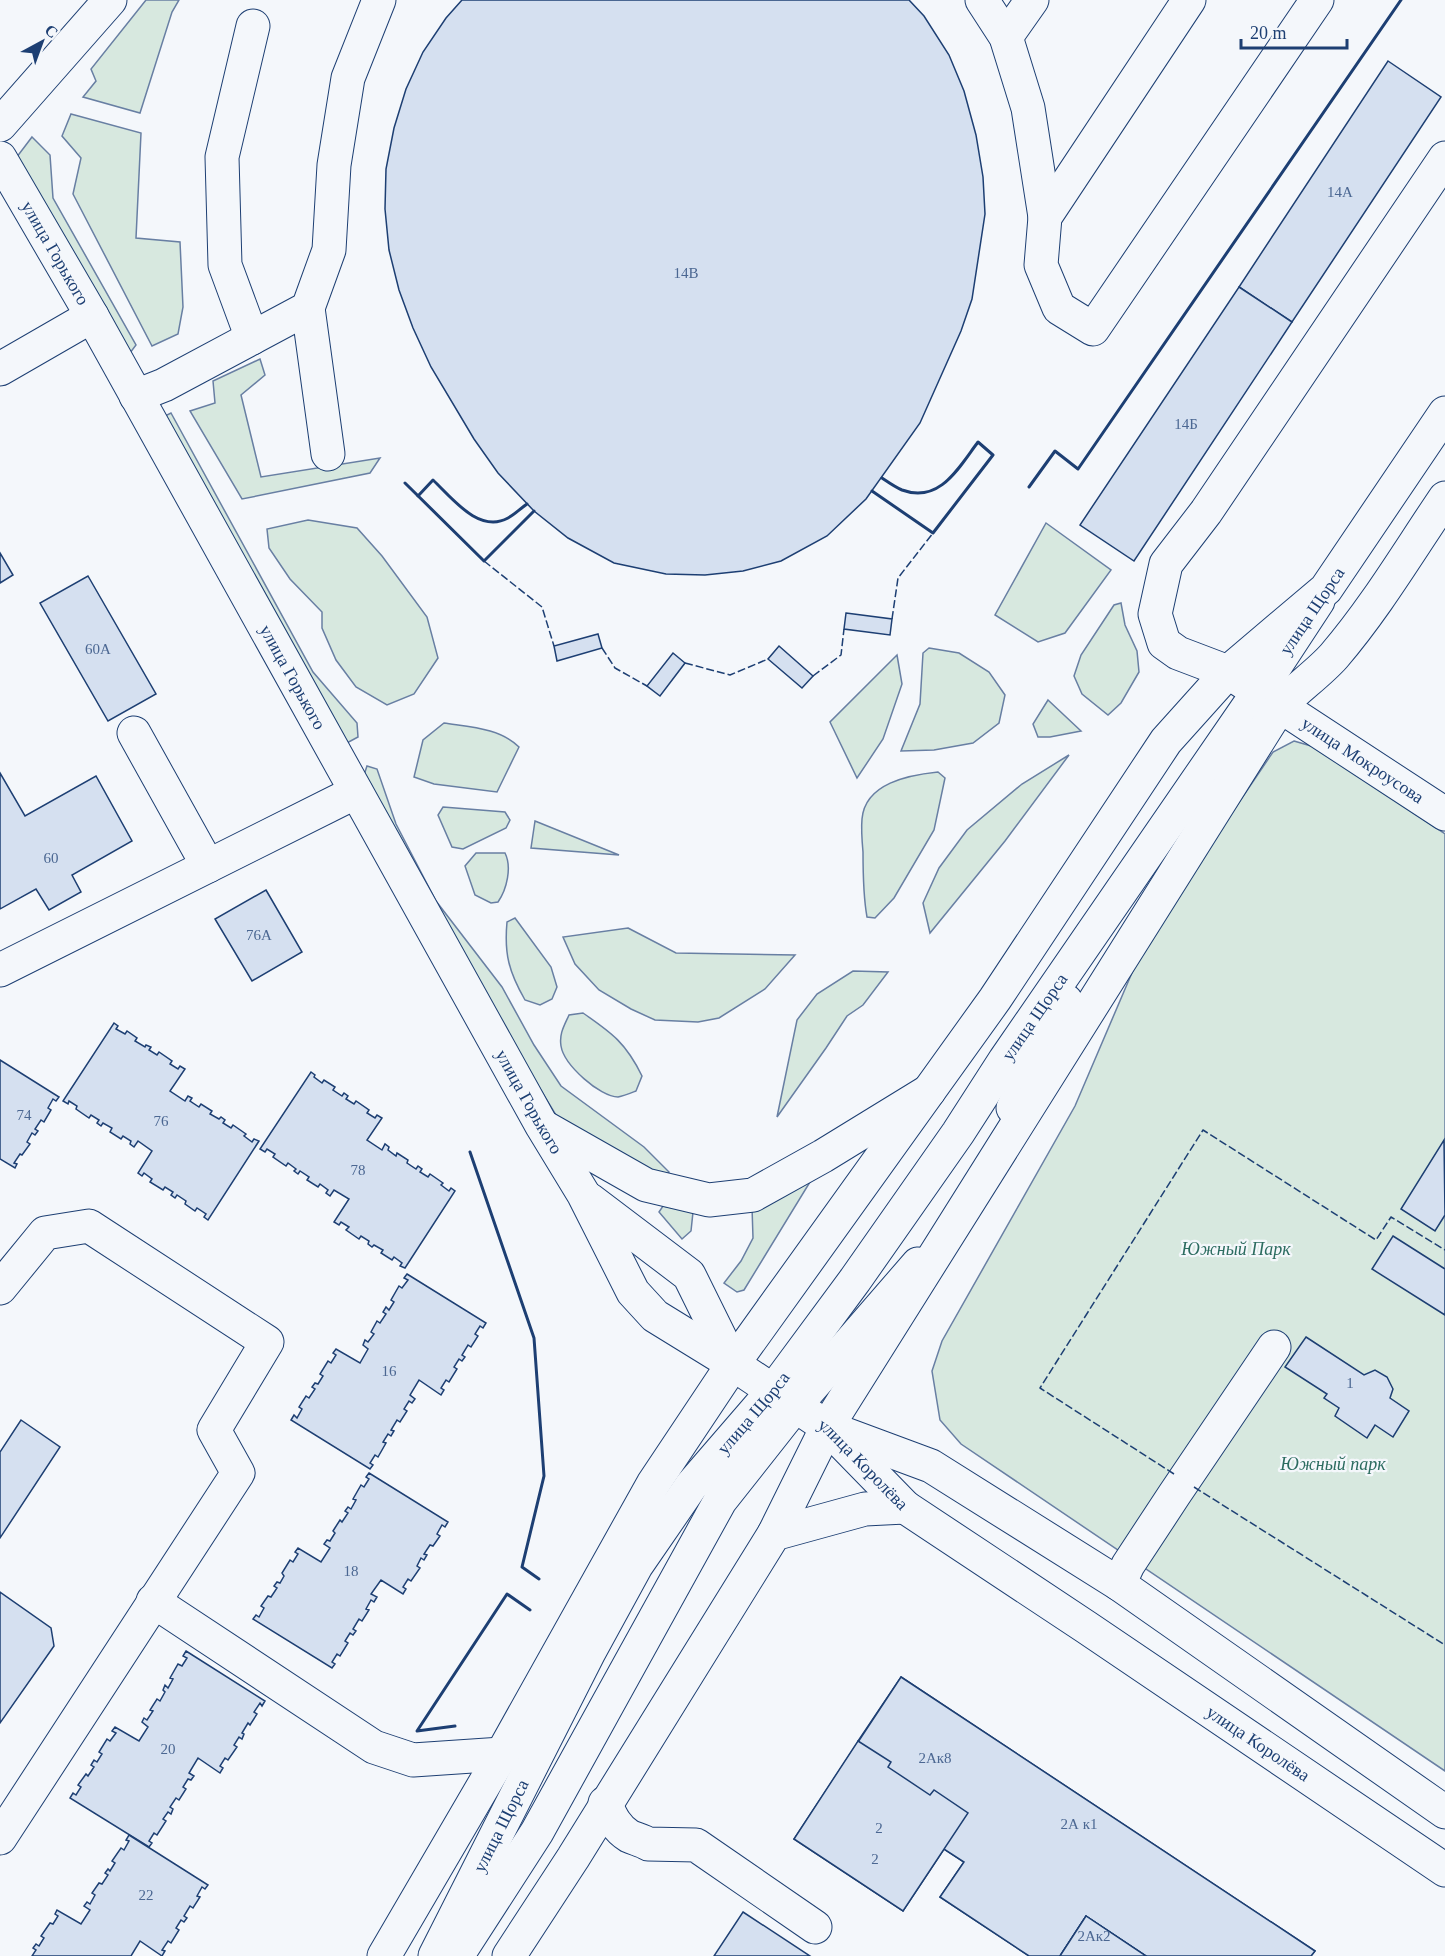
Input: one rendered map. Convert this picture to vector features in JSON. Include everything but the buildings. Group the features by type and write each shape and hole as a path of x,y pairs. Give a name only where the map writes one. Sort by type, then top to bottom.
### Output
{"street":[{"path":"0,125 110,0"},
{"path":"328,454 308,308 329,250 334,165 348,78 379,0"},
{"path":"982,0 1006,37 1028,108 1045,217 1041,265 1059,308 1093,329 1317,0"},
{"path":"1006,37 1032,0"},
{"path":"1045,217 1189,0"},
{"path":"252,338 225,265 222,157 253,26"},
{"name":"улица Горького","path":"0,158 92,316 542,1126 584,1195 633,1292 655,1316 734,1364"},
{"name":"улица Мокроусова","path":"1445,158 1206,512 1166,564 1155,614 1164,643 1178,653 1228,672 1445,814"},
{"path":"136,396 164,385 308,308"},
{"path":"0,369 92,316"},
{"name":"улица Щорса","path":"457,1956 537,1832 720,1501 855,1280 1118,898 1270,698 1326,589 1445,413"},
{"path":"509,1956 573,1858 605,1803 774,1534 826,1427 958,1219 1270,698 1295,689 1333,657 1367,613 1445,498"},
{"path":"384,1956 502,1754 653,1484 734,1364 995,999 1166,741 1228,672 1326,589"},
{"path":"134,733 208,866"},
{"path":"0,970 356,792"},
{"name":"улица Щорса","path":"435,1956 589,1652 636,1566 691,1486 784,1398 958,1219 1118,898"},
{"path":"542,1126 646,1185 709,1200 753,1194 823,1156 929,1091"},
{"name":"улица Горького","path":"584,1195 688,1275 734,1364"},
{"path":"0,1288 45,1233 89,1226 267,1342 214,1430 238,1473 0,1838"},
{"path":"1119,1584 1128,1565 1167,1505 1274,1347"},
{"path":"734,1364 826,1427"},
{"name":"улица Королёва","path":"826,1427 905,1507 1096,1633 1445,1870"},
{"name":"улица Королёва","path":"826,1427 931,1466 1119,1584 1445,1812"},
{"path":"774,1534 865,1509 905,1507"},
{"path":"153,1602 374,1747 412,1760 502,1754"},
{"path":"605,1803 614,1823 630,1836 648,1844 696,1845 815,1927"}],"green space":[{"path":"146,0 179,0 172,12 140,113 83,97 96,81 91,69"},
{"path":"71,114 141,133 136,238 180,242 183,307 178,334 152,346 73,194 81,158 62,136"},
{"path":"32,137 50,155 53,198 136,345 130,353 16,158"},
{"path":"260,359 265,375 241,395 261,477 380,458 370,473 242,499 190,411 215,403 213,381"},
{"path":"171,413 313,672 357,723 358,737 345,744 163,417"},
{"path":"308,520 357,528 382,556 427,617 438,658 414,694 387,705 356,687 336,660 322,628 322,612 290,579 269,548 267,529"},
{"path":"1046,523 1111,570 1065,633 1038,642 995,615"},
{"path":"1121,603 1125,625 1137,651 1139,672 1121,703 1108,715 1082,694 1074,676 1081,655 1114,605"},
{"path":"929,648 959,653 989,672 1005,695 999,723 973,743 934,750 901,751 920,704 923,653"},
{"path":"897,655 902,684 883,739 857,778 830,722"},
{"path":"1048,700 1081,731 1038,737 1033,724"},
{"path":"444,723 494,732 519,747 497,792 434,784 414,777 423,740"},
{"name":"Южный Парк","path":"1294,741 1318,748 1445,834 1445,1771 961,1444 940,1420 932,1371 942,1341 1075,1106 1146,940 1273,752"},
{"path":"1069,755 1005,841 930,933 923,903 939,868 967,830 1022,784"},
{"path":"367,766 377,769 396,824 436,901 502,987 534,1045 561,1086 644,1147 669,1172 659,1186 568,1135 359,790"},
{"path":"938,772 945,778 934,830 894,898 875,918 867,917 862,831 865,807 871,797 890,783"},
{"path":"443,807 505,812 510,820 506,828 463,849 452,847 438,815"},
{"path":"535,821 619,855 531,848"},
{"path":"476,853 505,853 508,878 498,902 491,903 475,895 465,866"},
{"path":"515,918 551,967 557,987 552,999 540,1005 525,1000 509,962 506,944 507,922"},
{"path":"628,928 676,953 795,955 765,989 719,1018 698,1022 655,1020 599,990 575,964 563,937"},
{"path":"853,971 888,972 863,1005 847,1016 777,1117 797,1020 817,994"},
{"path":"583,1013 610,1033 630,1055 642,1076 636,1091 618,1097 611,1096 584,1079 569,1062 561,1046 562,1030 569,1015"},
{"path":"808,1179 810,1182 744,1290 737,1292 724,1283 741,1261 753,1238 752,1207"},
{"path":"663,1206 693,1212 691,1231 682,1239 659,1212"}],"fence":[{"path":"892,619 898,578 933,533"},
{"path":"484,561 542,607 554,646"},
{"path":"813,676 841,655 844,629"},
{"path":"602,648 615,668 647,686"},
{"path":"685,663 730,675 768,659"},
{"path":"1174,1474 1040,1388 1203,1130 1376,1240 1391,1217 1445,1250"},
{"path":"1194,1487 1445,1645"}],"wall":[{"path":"1029,487 1055,451 1078,469 1401,0"},
{"path":"872,491 933,533 993,455 978,442 947,481 927,492 915,493 902,490 882,478"},
{"path":"418,496 433,480 467,512 477,518 497,522 508,518 527,504"},
{"path":"405,483 484,561 534,511"},
{"path":"470,1152 534,1338 544,1476 522,1567 539,1579"},
{"path":"455,1726 417,1731 507,1594 530,1610"}],"park label":[{"name":"Южный парк","path":"1333,1464"}]}
